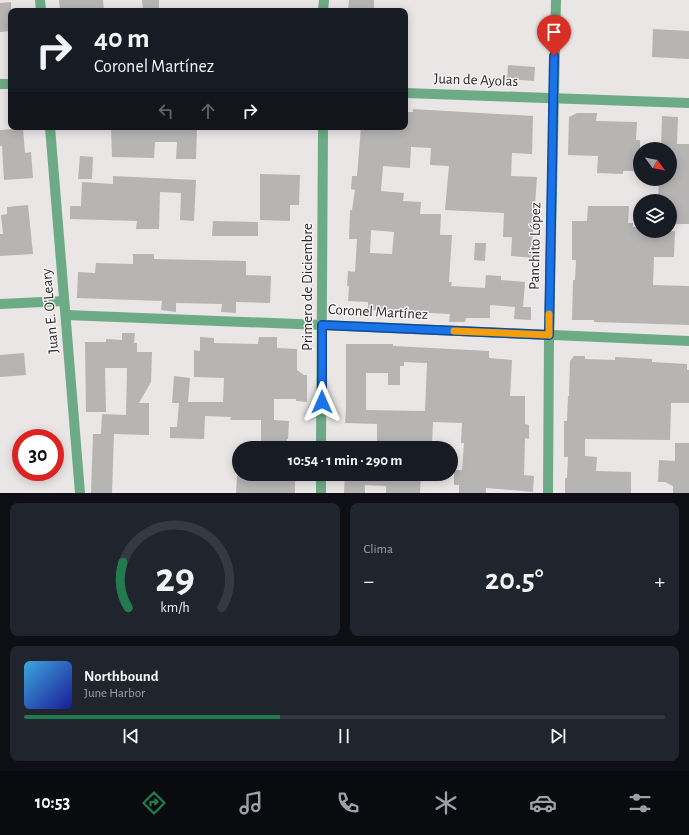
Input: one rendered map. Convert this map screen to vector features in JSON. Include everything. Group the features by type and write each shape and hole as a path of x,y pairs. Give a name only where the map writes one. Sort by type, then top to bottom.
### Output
{"street":[{"name":"Panchito López","path":"548,493 549,335 556,0"},
{"name":"Juan de Ayolas","path":"408,93 689,103"},
{"name":"Juan E. O'Leary","path":"50,130 80,493"},
{"name":"Primero de Diciembre","path":"321,441 323,130"},
{"path":"0,304 64,301"},
{"name":"Coronel Martínez","path":"66,315 689,341"},
{"path":"321,481 321,493"}],"building":[{"path":"59,0 103,0 104,8 60,8"},
{"path":"142,0 159,0 159,8 143,8"},
{"path":"349,0 374,0 374,8 348,8"},
{"path":"11,2 11,8 8,8 8,31 0,32 0,3"},
{"path":"653,29 689,31 689,59 652,57"},
{"path":"508,65 535,67 534,81 507,79"},
{"path":"413,109 533,116 532,154 512,153 511,176 537,177 532,245 534,245 534,258 511,256 512,237 503,237 504,213 445,210 449,166 430,165 431,148 411,147 410,168 383,166 381,191 404,193 403,201 421,202 420,214 441,214 440,235 452,235 449,282 452,282 451,286 485,288 486,275 501,276 501,280 525,282 523,307 531,307 531,320 514,319 515,307 490,305 490,318 466,318 465,322 449,322 450,314 368,310 368,302 348,301 348,271 355,272 357,239 349,239 350,210 352,210 355,190 351,189 352,176 357,176 361,130 408,130 408,112 413,112","holes":["371,230 394,232 392,254 370,253"]},
{"path":"577,113 597,113 596,121 637,122 636,140 640,140 640,142 633,142 633,171 623,171 623,174 597,173 598,156 568,155 569,117"},
{"path":"662,116 678,117 677,144 677,142 661,142"},
{"path":"0,130 23,130 25,153 31,152 33,178 4,180 2,146 0,146"},
{"path":"111,130 197,130 196,159 176,159 177,142 155,142 154,158 112,157"},
{"path":"677,144 689,144 689,224 677,224 677,194 658,194 659,186 677,186"},
{"path":"80,156 93,157 92,179 78,179"},
{"path":"260,174 300,175 299,205 290,205 290,221 260,220"},
{"path":"113,176 196,180 194,221 180,220 181,193 160,192 159,229 136,229 137,221 70,219 70,206 81,206 82,182 113,184"},
{"path":"28,205 33,254 0,256 0,234 3,234 1,215 7,214 7,207"},
{"path":"588,206 629,206 628,223 633,223 633,238 675,238 674,257 654,257 653,285 689,286 689,325 572,320 573,280 575,280 576,260 572,260 572,221 587,221"},
{"path":"213,221 258,222 258,236 212,236"},
{"path":"475,243 486,243 485,261 474,260"},
{"path":"133,254 154,254 154,259 246,261 246,275 271,276 270,303 236,302 236,313 221,312 222,304 176,303 176,312 161,310 162,301 77,298 78,272 95,273 96,263 133,264"},
{"path":"122,333 135,333 134,343 137,343 137,352 152,352 151,382 139,403 149,403 149,435 114,434 112,493 91,493 93,434 101,434 102,414 126,415 127,368 105,368 106,412 86,412 85,342 106,342 106,339 122,340"},
{"path":"200,337 214,338 214,343 258,344 259,337 277,337 277,348 297,349 297,370 304,375 307,375 307,402 296,401 296,399 274,399 274,420 289,421 287,441 261,441 261,420 230,420 231,417 205,416 204,439 170,438 170,427 177,427 179,403 172,403 174,376 190,378 188,402 223,402 224,378 194,377 194,350 200,351"},
{"path":"346,344 393,344 393,346 489,351 489,358 512,360 510,396 525,396 525,424 529,425 529,439 525,438 524,475 534,476 533,492 486,488 486,493 459,493 459,485 454,485 454,481 458,481 458,470 462,470 464,443 461,443 462,423 433,422 432,441 377,441 377,424 345,423","holes":["404,362 427,363 425,411 366,410 366,373 388,373 388,385 400,385 400,366 404,366"]},
{"path":"24,353 26,375 0,377 0,355"},
{"path":"574,356 585,356 585,359 615,360 615,357 652,359 652,362 687,364 687,370 689,370 689,403 671,403 670,440 585,439 585,456 597,457 596,471 631,472 631,493 565,493 565,478 567,478 568,457 564,457 564,421 567,421 570,361"},
{"path":"675,443 689,443 689,493 673,493 673,486 665,482 658,482 659,460 675,461"},
{"path":"237,481 295,481 295,493 236,493"},
{"path":"345,481 421,481 420,493 386,493 386,486 365,485 365,493 344,493"}],"slow traffic":[{"path":"454,331 549,335 549,314"}],"route":[{"path":"322,402 322,325 549,335 554,56"}]}
